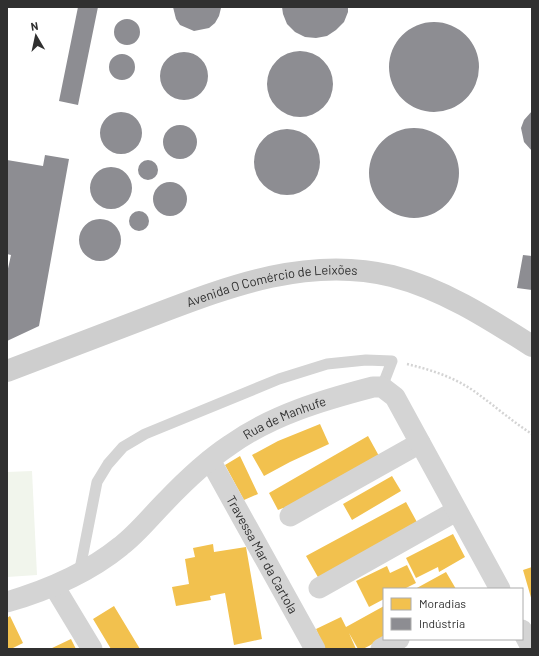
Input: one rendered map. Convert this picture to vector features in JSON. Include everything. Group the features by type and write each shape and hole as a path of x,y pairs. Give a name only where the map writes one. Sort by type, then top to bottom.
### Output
{"main road":[{"name":"Avenida O Comércio de Leixões","path":"7,371 230,287 274,275 319,270 360,271 391,276 423,286 468,306 528,340"}],"street":[{"path":"382,387 395,397 495,587"},
{"name":"Rua de Manhufe","path":"7,602 54,586 79,574 122,546 184,482 210,460 244,435 296,410 367,388 382,387"},
{"path":"290,516 420,443"},
{"name":"Travessa Mar da Cartola","path":"210,460 315,649"},
{"path":"319,588 456,511"},
{"path":"54,586 92,649"},
{"path":"523,632 532,649"},
{"path":"381,649 397,640"}],"lane":[{"path":"79,574 97,482 108,464 123,448 145,434 279,379 327,364 366,360 392,361 382,387"}],"path":[{"path":"392,361 429,369 449,377 477,393 510,420 532,434"}],"shaded area":[{"path":"32,471 37,575 7,577 7,472"}],"building: Moradias":[{"path":"320,424 329,444 264,476 252,455 278,441"},
{"path":"368,436 379,456 285,511 283,508 278,510 269,493"},
{"path":"240,456 258,494 244,500 225,465"},
{"path":"392,476 401,491 352,520 343,504"},
{"path":"406,502 418,524 319,579 306,556"},
{"path":"453,534 465,557 439,572 438,567 416,578 406,558"},
{"path":"213,544 214,552 246,547 262,639 234,645 225,593 210,596 211,600 176,606 172,587 189,584 185,559 195,557 193,548"},
{"path":"407,565 416,583 406,588 383,588 383,600 369,607 356,581 387,566 390,573"},
{"path":"532,567 532,601 523,570"},
{"path":"446,572 455,588 417,588"},
{"path":"114,606 140,649 111,649 93,619"},
{"path":"383,607 383,639 363,649 358,649 349,633 356,649 325,649 316,629 341,617 346,627"},
{"path":"10,616 23,643 11,649 7,649 7,618"},
{"path":"71,639 76,649 50,649"}],"building: Indústria":[{"path":"78,7 98,7 78,105 59,101"},
{"path":"173,7 221,8 215,23 209,28 194,31 180,25 176,19"},
{"path":"282,7 348,7 348,12 344,22 336,30 327,36 316,38 305,37 295,32 287,24"},
{"path":"127,19 136,23 140,32 136,41 127,45 118,41 114,32 118,23"},
{"path":"434,22 443,23 459,30 471,42 478,58 478,76 471,92 459,104 443,111 434,112 425,111 409,104 397,92 390,76 389,67 390,58 397,42 409,30 425,23"},
{"path":"300,51 313,54 323,61 330,71 333,84 330,97 323,107 313,114 300,117 287,114 277,107 270,97 267,84 270,71 277,61 287,54"},
{"path":"184,52 193,54 201,59 206,67 208,76 206,85 201,93 193,98 184,100 175,98 167,93 162,85 160,76 162,67 167,59 175,54"},
{"path":"122,54 131,58 135,67 131,76 122,80 113,76 109,67 113,58"},
{"path":"532,111 532,151 524,142 521,128 524,120"},
{"path":"121,112 136,118 142,133 136,148 121,154 106,148 100,133 106,118"},
{"path":"177,125 183,125 187,126 194,132 197,142 196,149 190,156 183,159 177,159 173,158 166,152 163,145 163,139 164,135 170,128"},
{"path":"414,128 423,129 439,136 451,148 458,164 458,182 451,198 439,210 423,217 414,218 405,217 389,210 377,198 370,182 369,173 370,164 377,148 389,136 405,129"},
{"path":"287,129 300,132 310,139 317,149 320,162 317,175 310,185 300,192 287,195 274,192 264,185 257,175 254,162 257,149 264,139 274,132"},
{"path":"45,155 69,159 39,326 7,341 7,273 11,255 7,254 7,160 43,166"},
{"path":"148,160 155,163 158,170 155,177 148,180 141,177 138,170 141,163"},
{"path":"111,167 126,173 132,188 126,203 111,209 96,203 90,188 96,173"},
{"path":"167,182 173,182 177,183 184,189 187,199 186,206 180,213 173,216 167,216 163,215 156,209 153,202 153,196 154,192 160,185"},
{"path":"139,211 146,214 149,221 146,228 139,231 132,228 129,221 132,214"},
{"path":"96,219 104,219 115,225 121,236 121,244 115,255 104,261 96,261 85,255 79,244 79,236 85,225"},
{"path":"523,255 532,256 532,290 517,288"}]}
